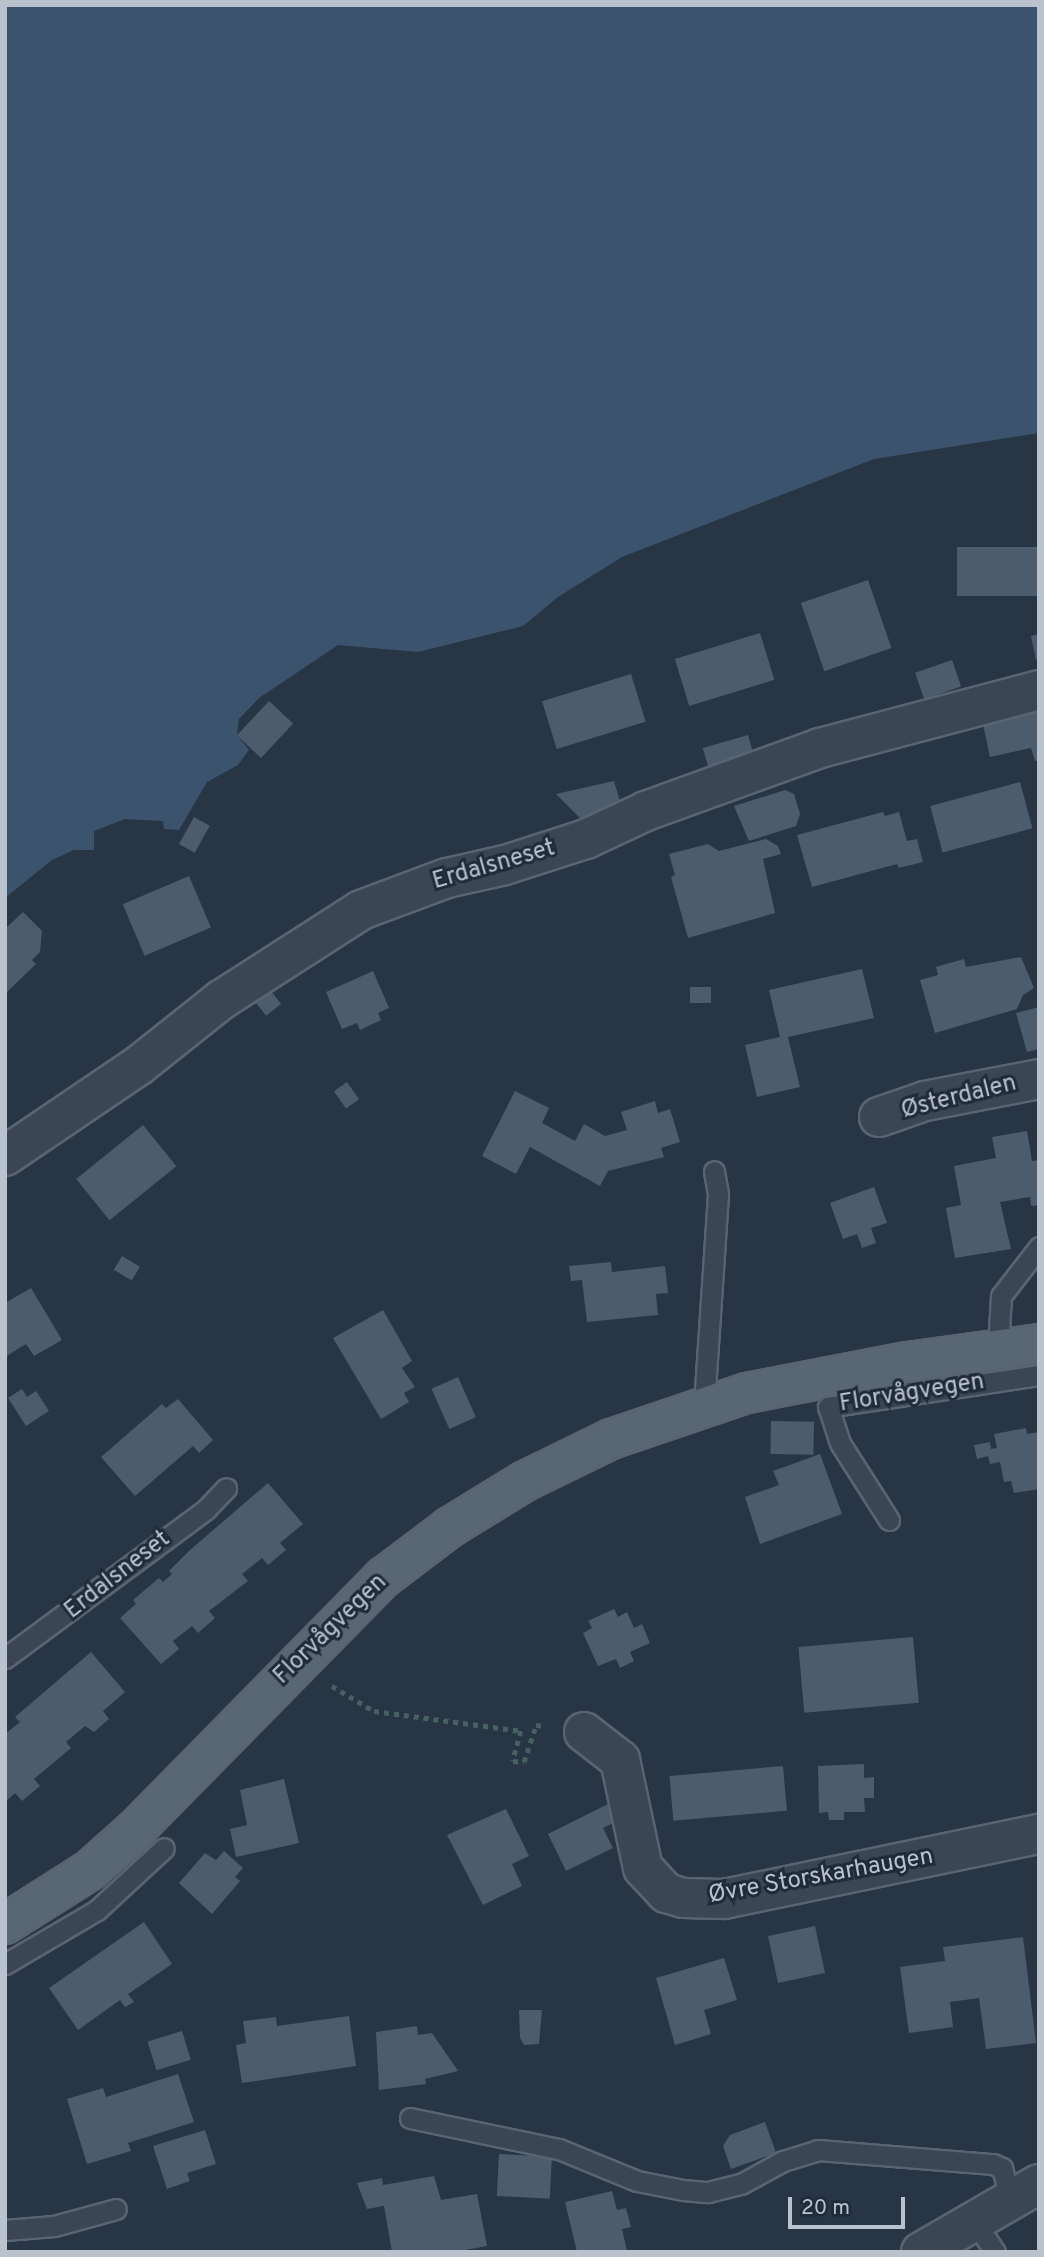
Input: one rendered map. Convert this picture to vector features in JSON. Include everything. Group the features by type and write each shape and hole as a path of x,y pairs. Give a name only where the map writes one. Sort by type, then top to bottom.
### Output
{"main road":[{"name":"Florvågvegen","path":"5,1924 90,1870 136,1829 355,1602 415,1553 482,1506 564,1460 704,1405 818,1377 998,1347 1039,1344"}],"street":[{"name":"Erdalsneset","path":"5,1156 138,1066 221,1000 361,911 447,878 505,865 586,839 646,811 820,748 1039,690"},
{"name":"Østerdalen","path":"879,1117 925,1101 1039,1079"},
{"name":"Øvre Storskarhaugen","path":"584,1732 620,1760 643,1868 666,1893 683,1898 724,1899 1039,1834"},
{"path":"921,2252 972,2218 1024,2190"}],"lane":[{"path":"704,1405 718,1194 714,1171"},
{"path":"998,1347 1001,1296 1039,1247"},
{"name":"Florvågvegen","path":"889,1520 840,1443 828,1407 1039,1375"},
{"name":"Erdalsneset","path":"5,1658 206,1509 226,1488"},
{"path":"5,1964 97,1910 164,1848"},
{"path":"410,2118 559,2149 637,2181 683,2190 708,2192 741,2184 783,2161 818,2150 993,2164 1002,2168 1024,2190"},
{"path":"5,2231 54,2226 116,2209"},
{"path":"972,2218 995,2252"}],"path":[{"path":"329,1685 374,1711 521,1731 513,1761 524,1762 536,1725 584,1732"}],"water":[{"path":"5,5 1039,5 1039,433 874,459 622,557 558,597 523,626 418,652 338,645 259,698 239,719 237,735 249,750 238,765 207,782 179,830 164,829 163,821 125,819 94,831 94,850 74,850 52,860 5,898"}],"building":[{"path":"957,547 1039,547 1039,596 957,596"},
{"path":"868,580 891,648 824,671 801,603"},
{"path":"760,633 774,680 689,706 675,659"},
{"path":"1039,634 1039,659 1036,660 1031,636"},
{"path":"952,660 961,686 924,699 915,673"},
{"path":"631,674 646,722 557,749 542,701"},
{"path":"269,701 293,724 261,758 237,735"},
{"path":"1039,708 1039,760 1035,761 1031,748 990,757 982,720"},
{"path":"748,735 755,759 710,772 703,748"},
{"path":"614,781 622,808 583,821 556,794"},
{"path":"1020,782 1032,828 943,852 930,806"},
{"path":"785,790 794,794 800,814 796,826 749,841 734,806"},
{"path":"883,812 885,816 899,812 907,841 917,839 923,862 899,868 897,864 812,887 797,835"},
{"path":"194,817 210,826 195,853 179,844"},
{"path":"766,839 778,846 781,854 763,859 775,913 688,938 671,877 675,875 669,854 708,844 719,851"},
{"path":"189,876 211,928 145,956 123,904"},
{"path":"23,912 42,931 40,952 32,960 36,964 7,992 5,929"},
{"path":"1021,957 1034,988 1023,995 1017,1009 935,1033 920,980 938,975 936,967 964,959 966,967"},
{"path":"862,969 874,1018 788,1037 800,1087 757,1097 745,1045 780,1037 769,990"},
{"path":"373,971 389,1008 378,1013 381,1020 360,1030 357,1023 342,1029 326,992"},
{"path":"267,986 281,1004 266,1016 252,998"},
{"path":"690,987 711,987 711,1003 690,1003"},
{"path":"1039,1007 1039,1049 1027,1052 1016,1013"},
{"path":"347,1082 359,1099 346,1108 334,1091"},
{"path":"515,1091 549,1108 542,1123 575,1141 584,1124 605,1136 627,1130 621,1112 655,1101 658,1113 670,1109 680,1142 661,1148 664,1157 608,1171 600,1186 530,1147 516,1174 482,1156"},
{"path":"143,1125 176,1166 110,1220 76,1179"},
{"path":"1027,1131 1032,1161 1039,1160 1039,1205 1031,1206 1030,1197 1000,1202 1011,1249 955,1258 946,1208 961,1205 954,1166 996,1158 992,1137"},
{"path":"874,1187 887,1223 871,1228 876,1243 862,1248 857,1234 843,1239 830,1203"},
{"path":"122,1256 140,1267 132,1281 114,1270"},
{"path":"611,1262 612,1272 665,1266 668,1293 656,1294 658,1315 587,1322 582,1280 571,1281 569,1266"},
{"path":"31,1288 62,1340 34,1356 26,1344 5,1357 5,1303"},
{"path":"383,1310 412,1361 402,1368 415,1387 404,1393 409,1402 381,1419 333,1338"},
{"path":"458,1377 476,1417 449,1429 432,1389"},
{"path":"22,1389 27,1397 36,1391 49,1411 26,1426 8,1398"},
{"path":"178,1399 213,1440 199,1453 193,1446 135,1496 101,1457 162,1404 166,1408"},
{"path":"771,1421 814,1422 813,1455 770,1454"},
{"path":"1026,1428 1027,1434 1039,1432 1039,1489 1014,1493 1011,1481 1004,1482 1000,1462 990,1464 988,1456 977,1459 974,1445 990,1442 991,1449 997,1448 994,1434"},
{"path":"820,1454 842,1514 760,1544 745,1497 779,1485 773,1471"},
{"path":"268,1483 303,1524 280,1543 286,1550 268,1565 262,1558 242,1574 248,1581 209,1611 215,1618 198,1633 192,1626 173,1641 179,1649 161,1664 120,1618 136,1604 133,1600 159,1578 163,1582 172,1574 169,1571 190,1550"},
{"path":"614,1609 618,1617 627,1612 634,1628 642,1624 650,1643 630,1652 634,1661 620,1668 616,1659 598,1666 583,1633 592,1628 588,1621"},
{"path":"913,1637 919,1703 804,1713 798,1647"},
{"path":"91,1652 125,1692 103,1711 109,1719 94,1732 85,1726 66,1742 71,1748 34,1779 40,1786 22,1801 15,1793 5,1802 5,1734 20,1722 15,1717"},
{"path":"864,1764 864,1778 874,1777 874,1798 864,1798 865,1812 844,1812 844,1820 829,1820 828,1812 819,1813 818,1766"},
{"path":"783,1766 787,1811 673,1821 669,1776"},
{"path":"284,1779 299,1843 236,1857 230,1829 247,1825 240,1790"},
{"path":"614,1801 623,1818 603,1828 613,1848 566,1871 548,1834"},
{"path":"506,1809 529,1856 512,1864 522,1886 483,1905 447,1835"},
{"path":"224,1851 243,1868 235,1877 240,1881 212,1914 179,1883 205,1853 216,1860"},
{"path":"144,1922 172,1964 128,1994 134,2002 125,2007 120,2000 78,2030 49,1988"},
{"path":"815,1926 825,1973 778,1983 768,1936"},
{"path":"1023,1937 1036,2043 986,2049 979,1998 950,2002 953,2027 909,2033 900,1967 945,1961 943,1947"},
{"path":"724,1958 737,2000 704,2010 711,2034 675,2045 656,1978"},
{"path":"519,2010 542,2010 539,2044 524,2045 520,2038"},
{"path":"349,2016 356,2066 242,2083 236,2045 246,2043 243,2021 276,2017 277,2026"},
{"path":"417,2026 418,2035 432,2033 458,2071 425,2079 426,2084 379,2090 376,2032"},
{"path":"182,2031 191,2060 156,2070 148,2042"},
{"path":"178,2074 194,2122 128,2143 131,2151 87,2164 67,2099 103,2088 106,2097"},
{"path":"765,2122 776,2153 731,2169 723,2146 730,2135"},
{"path":"205,2130 216,2164 187,2173 190,2181 167,2189 153,2146"},
{"path":"499,2154 552,2157 550,2199 497,2196"},
{"path":"434,2176 441,2200 477,2194 487,2246 454,2252 392,2252 384,2206 367,2209 357,2183 382,2178 383,2185"},
{"path":"612,2191 617,2210 626,2208 631,2227 622,2229 627,2251 577,2252 565,2202"}]}
